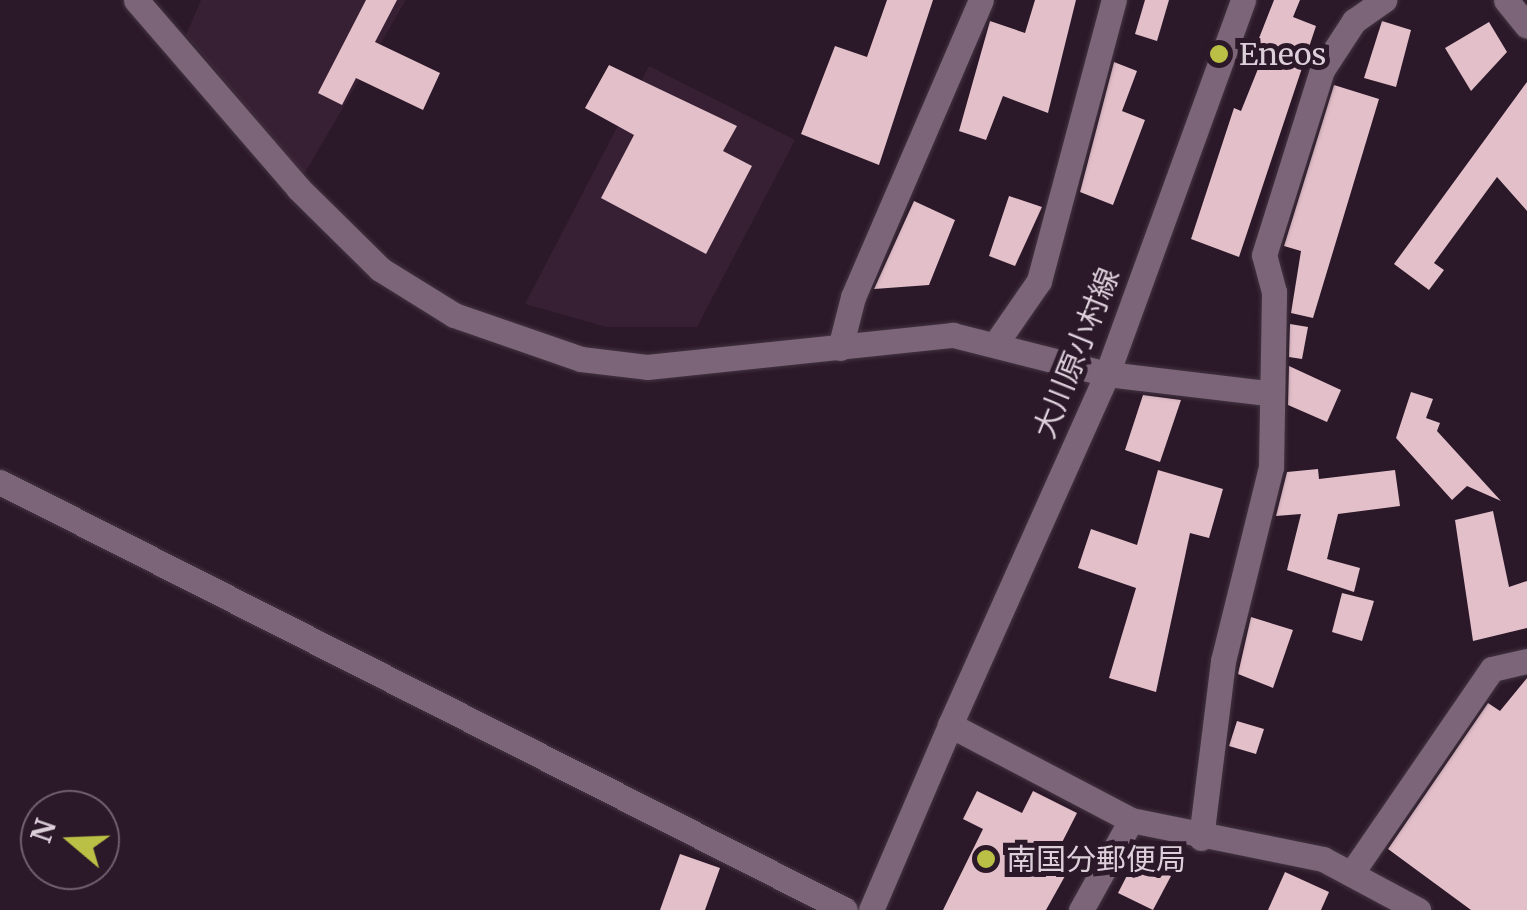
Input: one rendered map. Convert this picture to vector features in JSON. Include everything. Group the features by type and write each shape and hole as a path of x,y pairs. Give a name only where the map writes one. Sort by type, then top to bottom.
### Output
{"street":[{"path":"136,0 312,201 380,268 454,315 581,358 647,367 840,348 904,335 996,343 1107,374 1266,393"},
{"path":"840,348 853,297 982,0"},
{"path":"996,343 1040,281 1114,0"},
{"name":"大川原小村線","path":"871,910 1107,374 1243,0"},
{"path":"1202,838 1224,660 1270,467 1266,393 1274,292 1264,254 1290,154 1322,70 1354,20 1384,0"},
{"path":"1506,0 1527,26"},
{"path":"0,482 845,910"},
{"path":"1353,871 1492,669 1527,661"},
{"path":"951,724 1130,820 1353,871 1418,910"},
{"path":"1082,910 1130,820"}],"shaded area":[{"path":"201,0 406,0 303,176 186,35"},
{"path":"649,66 795,140 697,327 607,327 525,304"}],"building":[{"path":"366,0 397,0 375,42 440,73 423,110 356,78 342,105 318,93"},
{"path":"887,0 933,0 879,165 801,134 835,46 867,57"},
{"path":"1035,0 1076,0 1048,113 1003,96 986,140 959,131 990,21 1025,33"},
{"path":"1145,0 1169,0 1157,41 1135,34"},
{"path":"1274,0 1300,0 1293,17 1316,26 1239,257 1191,239 1234,108 1241,111 1264,54 1254,51"},
{"path":"1382,21 1411,30 1396,87 1364,78"},
{"path":"1489,22 1507,52 1471,91 1445,48"},
{"path":"1114,62 1137,71 1122,111 1145,120 1113,205 1080,192"},
{"path":"609,65 737,126 723,151 752,166 706,254 601,198 634,135 585,108"},
{"path":"1527,82 1527,211 1497,177 1434,263 1444,270 1429,290 1394,264"},
{"path":"1334,85 1379,99 1313,318 1291,313 1301,251 1284,246"},
{"path":"1009,196 1042,207 1015,266 989,256"},
{"path":"914,201 955,220 929,285 874,289"},
{"path":"1290,324 1308,327 1302,359 1289,357"},
{"path":"1289,366 1341,390 1327,422 1288,405"},
{"path":"1411,392 1433,399 1426,418 1440,423 1437,431 1501,501 1467,486 1452,500 1396,438"},
{"path":"1143,395 1181,400 1160,462 1125,450"},
{"path":"1318,469 1319,479 1395,470 1400,506 1338,514 1327,559 1360,568 1354,592 1287,570 1301,514 1276,516 1287,472"},
{"path":"1158,470 1223,489 1209,538 1190,533 1156,692 1109,678 1136,588 1078,568 1091,529 1137,545"},
{"path":"1493,511 1509,587 1527,581 1527,628 1473,641 1455,520"},
{"path":"1342,593 1374,601 1362,641 1332,632"},
{"path":"1251,617 1293,630 1273,688 1238,674"},
{"path":"1527,678 1527,910 1471,910 1388,849 1488,703 1500,711"},
{"path":"1237,721 1264,729 1256,754 1229,746"},
{"path":"977,791 1022,813 1033,791 1077,813 1049,868 1065,876 1046,910 943,910 983,829 963,819"},
{"path":"680,854 720,868 705,910 660,910"},
{"path":"1136,858 1171,876 1153,910 1118,893"},
{"path":"1285,872 1329,892 1321,910 1268,910"}],"place":[{"name":"Eneos","path":"1219,54"},
{"name":"南国分郵便局","path":"986,859"}]}
